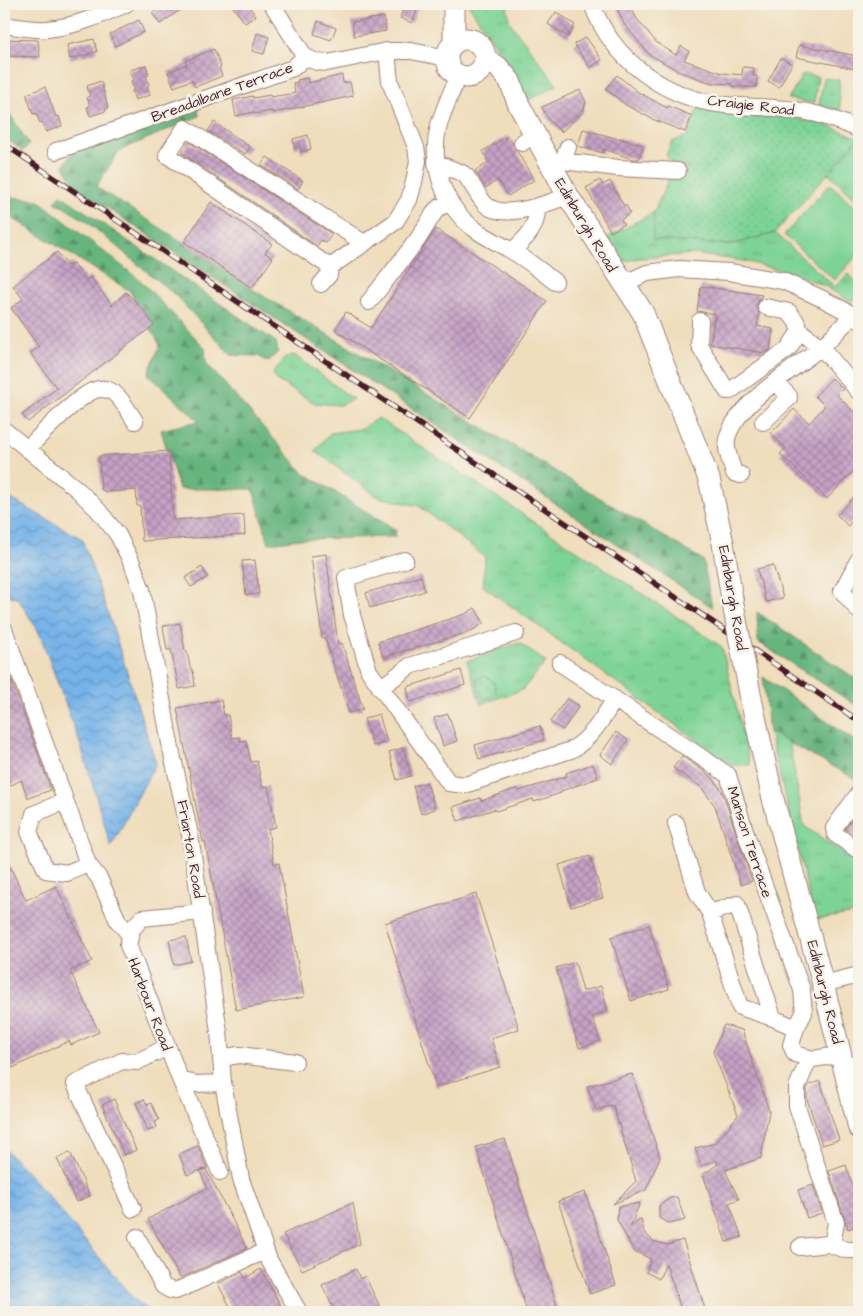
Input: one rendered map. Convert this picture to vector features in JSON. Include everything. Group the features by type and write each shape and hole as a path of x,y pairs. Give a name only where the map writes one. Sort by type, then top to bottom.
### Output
{"main road":[{"path":"455,4 467,29 465,58"},
{"name":"Edinburgh Road","path":"465,58 485,77 518,102 528,138 560,156 568,196 642,314 709,479 723,543 751,699 773,800 824,984 859,1128"}],"street":[{"path":"4,25 47,28 69,25 126,4"},
{"path":"272,4 304,57"},
{"name":"Craigie Road","path":"592,4 601,25 621,54 644,75 680,94 723,105 812,112 859,129"},
{"path":"330,267 395,222 409,200 414,182 418,162 413,136 390,82 387,51"},
{"name":"Breadalbane Terrace","path":"56,151 293,68 304,57 326,63 387,51 411,51 465,58"},
{"path":"465,58 439,124 436,144 436,163 449,201 459,216 475,230 530,262 555,282"},
{"path":"330,267 167,155 185,128 364,243"},
{"path":"560,156 618,168 678,171"},
{"path":"436,163 466,176 485,204 494,210 508,212 537,206 568,196"},
{"path":"369,302 418,239 436,210 449,201"},
{"path":"512,251 527,238 535,225 538,217 537,206"},
{"path":"321,284 330,275 330,267"},
{"path":"623,284 647,273 679,269 729,272 783,281 856,317 775,382 749,405 735,422 727,439 734,473 741,475"},
{"path":"766,307 789,312 796,321 800,331 821,347 859,392"},
{"path":"700,321 699,345 727,391 730,392 788,349 800,331"},
{"path":"763,422 789,398 775,382"},
{"path":"27,449 54,422 83,397 95,390 103,389 114,393 135,421"},
{"name":"Friarton Road","path":"4,430 78,490 98,510 118,535 132,563 142,590 171,749 190,835 202,912 223,1082 241,1179 268,1260 299,1312"},
{"path":"859,559 842,591 859,611"},
{"path":"405,560 346,578 352,614 369,671 449,783 464,785 572,750 583,743 596,730 615,699"},
{"path":"4,629 88,864 99,878 118,921 130,935"},
{"path":"380,688 410,666 516,633"},
{"name":"Manson Terrace","path":"560,663 728,775 747,837 802,990 804,1013 796,1028 791,1044 795,1054 809,1059"},
{"path":"859,793 834,828 834,834 859,851"},
{"path":"65,801 34,814 29,832 46,870 67,873 88,864"},
{"path":"676,823 698,892 710,913 740,1007 796,1028"},
{"path":"710,913 737,904 773,1018"},
{"name":"Harbour Road","path":"202,912 142,918 132,929 128,945 167,1047 220,1172"},
{"path":"824,984 859,975"},
{"path":"133,1209 75,1084 122,1061 136,1062 167,1047"},
{"path":"221,1058 239,1055 295,1062"},
{"path":"832,1244 836,1223 797,1106 797,1087 809,1059 832,1056 841,1057"},
{"path":"180,1079 194,1084 223,1082"},
{"path":"137,1237 163,1286 176,1291 265,1251"},
{"path":"800,1247 832,1244 848,1250 859,1250"}],"green space":[{"path":"468,4 507,4 509,21 557,85 529,100"},
{"path":"803,74 818,77 814,103 788,99"},
{"path":"824,78 839,80 840,111 819,105"},
{"path":"4,105 29,144 23,151 4,137"},
{"path":"198,108 199,116 119,151 96,187 252,289 703,560 712,607 77,188 64,166 73,151"},
{"path":"698,108 738,115 799,119 827,125 859,138 775,233 729,245 653,240 654,212 670,176 686,176 686,166 674,166 666,155 672,142 687,136"},
{"path":"859,138 859,201 828,173"},
{"path":"830,184 859,210 859,253 835,280 784,235"},
{"path":"61,195 276,342 278,352 268,362 258,356 231,355 176,296 85,220 55,202"},
{"path":"4,196 38,200 140,280 205,348 206,363 304,473 396,530 395,537 300,539 269,543 253,489 179,489 161,430 199,421 148,374 160,345 130,291 4,213"},
{"path":"654,212 654,240 729,245 775,233 835,287 848,274 859,284 859,300 848,300 825,286 795,274 744,261 694,254 619,261 603,240"},
{"path":"294,355 353,399 339,405 315,403 276,380 273,373 286,357"},
{"path":"378,418 722,647 750,765 731,765 483,586 485,557 419,506 378,497 315,451 330,433 361,429"},
{"path":"757,612 859,681 859,707 758,642"},
{"path":"519,643 546,662 522,690 481,704 467,661"},
{"path":"486,676 494,682 496,694 485,699 482,697 476,679"},
{"path":"763,677 859,744 859,781 769,732"},
{"path":"769,732 789,742 804,826 859,864 859,912 815,920"}],"water":[{"path":"4,495 82,539 111,622 156,763 111,847 82,749 39,632 18,599 4,593"},
{"path":"4,1148 43,1190 132,1297 149,1312 4,1312"}],"building":[{"path":"166,4 189,4 160,24 152,13"},
{"path":"231,4 247,4 256,16 245,23"},
{"path":"405,4 419,6 412,23 400,18"},
{"path":"615,4 629,4 637,19 657,43 676,55 681,46 689,51 684,60 722,73 742,75 743,67 754,68 753,76 757,76 756,87 712,83 680,72 649,54 624,24"},
{"path":"556,12 575,25 568,37 548,24"},
{"path":"384,17 386,31 354,36 352,22"},
{"path":"139,20 144,32 115,46 110,34"},
{"path":"318,21 336,28 331,40 314,34"},
{"path":"257,33 269,37 264,54 252,51"},
{"path":"586,37 602,60 590,68 574,44"},
{"path":"4,39 38,40 40,57 4,56"},
{"path":"94,39 97,52 70,59 67,45"},
{"path":"799,45 858,56 856,69 796,57"},
{"path":"214,49 221,67 219,68 222,76 195,87 192,80 174,87 168,72 187,64 185,61"},
{"path":"781,58 792,64 779,87 768,81"},
{"path":"146,65 149,75 146,76 149,85 147,86 150,95 135,100 131,81 134,80 130,70"},
{"path":"342,75 343,83 350,82 353,96 273,113 272,111 254,114 254,112 236,116 233,100 253,96 253,98 270,95 271,97 295,93 293,83 298,82 297,80 307,78 308,83"},
{"path":"617,75 638,92 667,108 668,106 692,116 685,132 652,119 626,105 606,89"},
{"path":"101,81 108,108 105,109 106,111 90,116 87,107 90,106 87,97 90,96 87,86"},
{"path":"45,87 56,117 59,116 62,126 46,132 36,113 33,114 27,96 27,94"},
{"path":"580,90 586,102 583,112 561,132 548,119 542,107"},
{"path":"214,122 250,147 245,154 208,131"},
{"path":"583,129 643,145 639,159 633,159 604,149 603,153 578,146"},
{"path":"308,135 311,149 301,152 300,147 295,148 293,139"},
{"path":"508,136 534,180 508,196 498,180 486,188 475,171 488,163 483,151"},
{"path":"189,142 332,234 326,243 321,240 317,246 182,153"},
{"path":"267,157 303,181 298,189 261,165"},
{"path":"600,180 603,185 610,181 630,213 621,220 624,224 611,232 586,188"},
{"path":"211,202 272,244 265,253 273,258 252,288 184,242"},
{"path":"436,229 547,301 470,418 335,330 346,312 371,328"},
{"path":"57,252 68,266 73,263 86,280 90,277 112,305 126,292 146,313 154,325 28,422 22,415 57,388 30,353 39,347 11,308 23,299 13,286"},
{"path":"701,286 762,295 756,305 759,314 757,326 773,329 770,350 765,353 710,344 715,314 697,311"},
{"path":"832,378 843,389 837,395 859,417 859,465 827,499 780,454 786,448 771,433 794,409 809,423 825,406 815,396"},
{"path":"169,451 173,520 244,515 245,535 142,541 140,506 137,506 136,490 106,492 101,489 99,456"},
{"path":"859,492 859,514 848,526 837,515"},
{"path":"326,554 338,644 342,643 363,709 349,713 325,638 322,638 311,556"},
{"path":"255,560 259,594 246,595 242,561"},
{"path":"773,565 783,598 766,602 757,569"},
{"path":"202,567 208,577 191,587 185,578"},
{"path":"421,576 425,591 370,608 366,593"},
{"path":"475,608 484,623 470,632 383,657 378,642 465,614"},
{"path":"180,623 185,651 187,651 190,667 193,671 195,686 179,689 171,650 167,650 163,626"},
{"path":"4,660 51,790 28,798 21,780 4,789"},
{"path":"461,670 465,685 410,702 407,687"},
{"path":"567,698 579,706 563,730 550,722"},
{"path":"221,700 224,715 228,715 232,738 240,737 240,741 246,740 251,762 257,761 262,787 268,786 276,827 268,829 274,864 279,863 304,997 236,1010 205,841 203,842 177,708"},
{"path":"379,714 387,742 373,746 364,719"},
{"path":"448,714 457,741 443,746 434,718"},
{"path":"540,726 544,740 479,759 475,745"},
{"path":"616,732 628,740 612,764 600,755"},
{"path":"403,748 411,776 397,780 389,752"},
{"path":"682,756 712,777 722,791 752,881 741,885 715,806 701,787 673,768"},
{"path":"593,764 598,778 534,802 533,799 458,821 453,807 480,798 481,801 518,788 519,791 567,776 566,773"},
{"path":"427,782 435,809 421,814 413,786"},
{"path":"859,810 859,839 845,829"},
{"path":"4,854 26,900 56,886 92,961 70,971 99,1032 71,1045 69,1041 4,1072"},
{"path":"590,856 603,898 571,907 559,865"},
{"path":"476,894 519,1029 491,1038 500,1067 436,1087 385,923"},
{"path":"649,925 669,989 631,1001 611,937"},
{"path":"186,937 191,961 174,965 169,940"},
{"path":"575,962 583,991 601,986 608,1011 592,1016 600,1041 579,1048 556,968"},
{"path":"724,1025 742,1030 769,1111 761,1158 725,1170 739,1199 729,1203 742,1237 726,1242 702,1175 718,1164 716,1160 701,1166 695,1148 716,1143 738,1115 713,1052"},
{"path":"632,1074 660,1157 646,1190 613,1204 636,1181 613,1105 596,1110 587,1086"},
{"path":"820,1081 839,1140 822,1145 807,1099 809,1085"},
{"path":"114,1099 136,1150 124,1155 102,1105"},
{"path":"144,1099 147,1105 151,1103 159,1120 155,1122 157,1127 148,1131 136,1103"},
{"path":"505,1139 559,1312 527,1312 476,1147"},
{"path":"198,1146 207,1168 187,1175 179,1154"},
{"path":"70,1152 90,1196 76,1202 57,1158"},
{"path":"846,1165 859,1206 859,1225 848,1229 829,1171"},
{"path":"206,1169 247,1248 180,1278 148,1219 207,1188 200,1171"},
{"path":"813,1185 822,1213 807,1218 798,1190"},
{"path":"585,1192 616,1285 590,1294 558,1201"},
{"path":"677,1197 685,1220 669,1224 659,1218 659,1206 670,1198"},
{"path":"353,1203 360,1244 302,1270 283,1234"},
{"path":"640,1203 630,1227 641,1219 644,1232 653,1241 667,1245 683,1240 706,1312 682,1312 666,1264 659,1279 646,1272 651,1259 634,1251 617,1220 618,1207"},
{"path":"261,1269 284,1312 233,1312 218,1284 242,1272 245,1278"},
{"path":"356,1269 360,1279 365,1276 380,1307 370,1312 335,1312 322,1285"}],"railway":[{"path":"4,144 859,721"}]}
